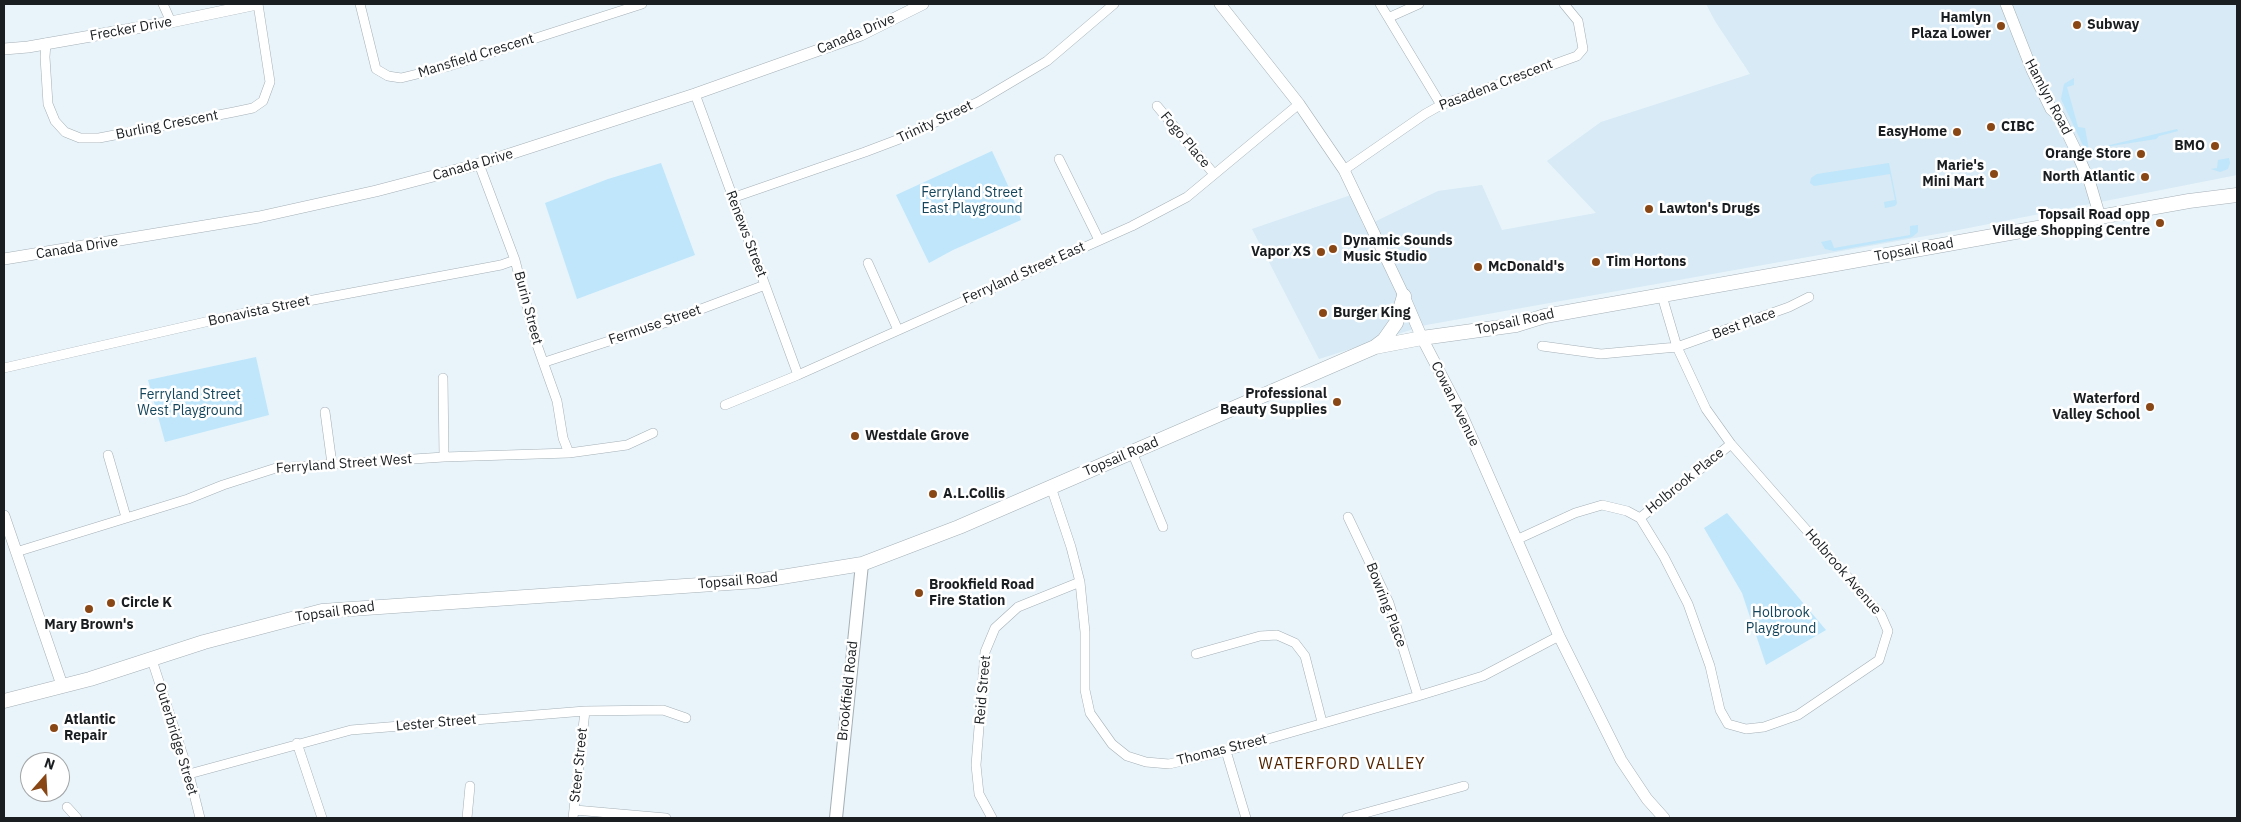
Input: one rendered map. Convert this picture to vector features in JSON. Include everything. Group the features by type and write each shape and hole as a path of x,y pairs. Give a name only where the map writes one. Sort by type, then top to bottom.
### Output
{"main road":[{"name":"Topsail Road","path":"4,701 90,679 204,642 322,611 757,581 862,564 959,527 1375,347 1422,338 1516,325 1545,316 1830,264 2189,201 2237,195"},
{"path":"1375,347 1384,340 1393,328 1404,296"},
{"name":"Brookfield Road","path":"836,818 862,564"}],"street":[{"path":"163,4 171,22"},
{"name":"Frecker Drive","path":"4,49 46,44 171,22 257,4"},
{"name":"Burling Crescent","path":"46,44 48,104 55,122 64,132 80,138 99,138 253,108 263,100 270,82 257,4"},
{"name":"Mansfield Crescent","path":"360,4 376,69 388,76 401,78 446,67 642,4"},
{"name":"Canada Drive","path":"4,258 259,217 376,191 479,164 695,94 861,36 923,4"},
{"name":"Trinity Street","path":"732,198 902,138 978,102 1047,61 1114,4"},
{"name":"Cowan Avenue","path":"1220,4 1299,104 1344,170 1422,338 1461,413 1559,636 1621,760 1647,799 1664,818"},
{"path":"1380,4 1390,17 1441,105"},
{"path":"1390,17 1419,4"},
{"name":"Pasadena Crescent","path":"1344,170 1424,114 1441,105 1577,56 1583,49 1578,20 1564,4"},
{"name":"Hamlyn Road","path":"2006,4 2032,70 2052,109 2059,116 2076,151 2090,183 2100,218"},
{"name":"Renews Street","path":"695,94 798,375"},
{"name":"Ferryland Street East","path":"725,405 798,375 1132,226 1187,197 1299,104"},
{"name":"Fogo Place","path":"1157,106 1214,174"},
{"path":"1059,159 1099,240"},
{"name":"Burin Street","path":"479,164 515,260 536,342 545,362 557,401 563,438 569,453"},
{"name":"Bonavista Street","path":"4,368 248,312 501,265 515,260"},
{"path":"868,262 898,330"},
{"name":"Fermuse Street","path":"545,362 664,323 765,285"},
{"name":"Holbrook Avenue","path":"1640,518 1664,557 1688,604 1710,666 1720,710 1728,724 1746,729 1764,727 1798,715 1879,660 1888,631 1881,615 1731,444 1706,409 1677,347 1662,296"},
{"name":"Best Place","path":"1542,346 1601,354 1677,347 1789,307 1809,297"},
{"path":"443,378 444,457"},
{"path":"325,412 332,464"},
{"name":"Ferryland Street West","path":"16,552 188,499 223,485 276,468 444,457 569,453 627,445 653,433"},
{"name":"Holbrook Place","path":"1640,518 1731,444"},
{"path":"1132,452 1163,527"},
{"path":"108,455 126,517"},
{"name":"Thomas Street","path":"1051,487 1072,547 1080,582 1085,632 1085,690 1090,713 1112,744 1127,756 1146,762 1168,764 1226,751 1418,696 1483,676 1559,636"},
{"path":"1516,540 1575,513 1602,505 1627,511 1640,518"},
{"path":"4,516 62,685"},
{"name":"Bowring Place","path":"1348,517 1389,603 1418,696"},
{"name":"Reid Street","path":"992,818 979,794 976,765 985,652 995,628 1018,607 1080,582"},
{"path":"1196,654 1260,636 1277,635 1294,643 1305,656 1322,722"},
{"name":"Outerbridge Street","path":"152,660 189,774 200,818"},
{"name":"Lester Street","path":"189,774 297,743 351,730 585,711 663,710 686,718"},
{"name":"Steer Street","path":"574,814 585,711"},
{"path":"297,743 322,818"},
{"path":"1226,751 1246,818"},
{"path":"467,818 470,786"},
{"path":"1347,818 1464,786"},
{"path":"67,807 78,818"},
{"path":"574,814 666,818"}],"shaded area":[{"path":"1706,4 2237,4 2237,175 1948,232 1426,325 1319,359 1252,229 1351,195 1364,227 1438,191 1482,185 1502,230 1596,213 1547,161 1601,122 1750,74"}],"green space":[{"path":"2074,78 2074,85 2067,87 2078,127 2085,128 2089,150 2177,129 2178,131 2159,136 2156,139 2105,147 2096,158 2090,160 2061,99 2064,84"},
{"name":"Ferryland Street East Playground","path":"992,151 1011,192 1021,220 953,250 929,263 896,195"},
{"path":"2229,158 2228,169 2220,172 2211,169 2217,168 2218,160"},
{"path":"661,163 695,255 577,299 545,203 608,179"},
{"path":"1889,163 1897,203 1895,206 1885,208 1884,202 1895,200 1890,174 1814,186 1810,183 1811,178 1817,174"},
{"path":"1918,225 1918,232 1912,237 1834,251 1825,249 1821,242 1831,240 1834,248 1910,235 1910,226"},
{"name":"Ferryland Street West Playground","path":"256,357 269,415 165,442 148,380"},
{"name":"Holbrook Playground","path":"1727,513 1826,630 1766,665 1742,593 1704,528"}],"place":[{"name":"Subway","path":"2077,25"},
{"name":"Hamlyn Plaza Lower","path":"2001,26"},
{"name":"CIBC","path":"1991,127"},
{"name":"EasyHome","path":"1957,132"},
{"name":"BMO","path":"2215,146"},
{"name":"Orange Store","path":"2141,154"},
{"name":"Marie's Mini Mart","path":"1994,174"},
{"name":"North Atlantic","path":"2145,177"},
{"name":"Lawton's Drugs","path":"1649,209"},
{"name":"Topsail Road opp Village Shopping Centre","path":"2160,223"},
{"name":"Dynamic Sounds Music Studio","path":"1333,249"},
{"name":"Vapor XS","path":"1321,252"},
{"name":"Tim Hortons","path":"1596,262"},
{"name":"McDonald's","path":"1478,267"},
{"name":"Burger King","path":"1323,313"},
{"name":"Professional Beauty Supplies","path":"1337,402"},
{"name":"Waterford Valley School","path":"2150,407"},
{"name":"Westdale Grove","path":"855,436"},
{"name":"A.L.Collis","path":"933,494"},
{"name":"Brookfield Road Fire Station","path":"919,593"},
{"name":"Circle K","path":"111,603"},
{"name":"Mary Brown's","path":"89,609"},
{"name":"Atlantic Repair","path":"54,728"}],"district":[{"name":"WATERFORD VALLEY","path":"1342,764"}]}
